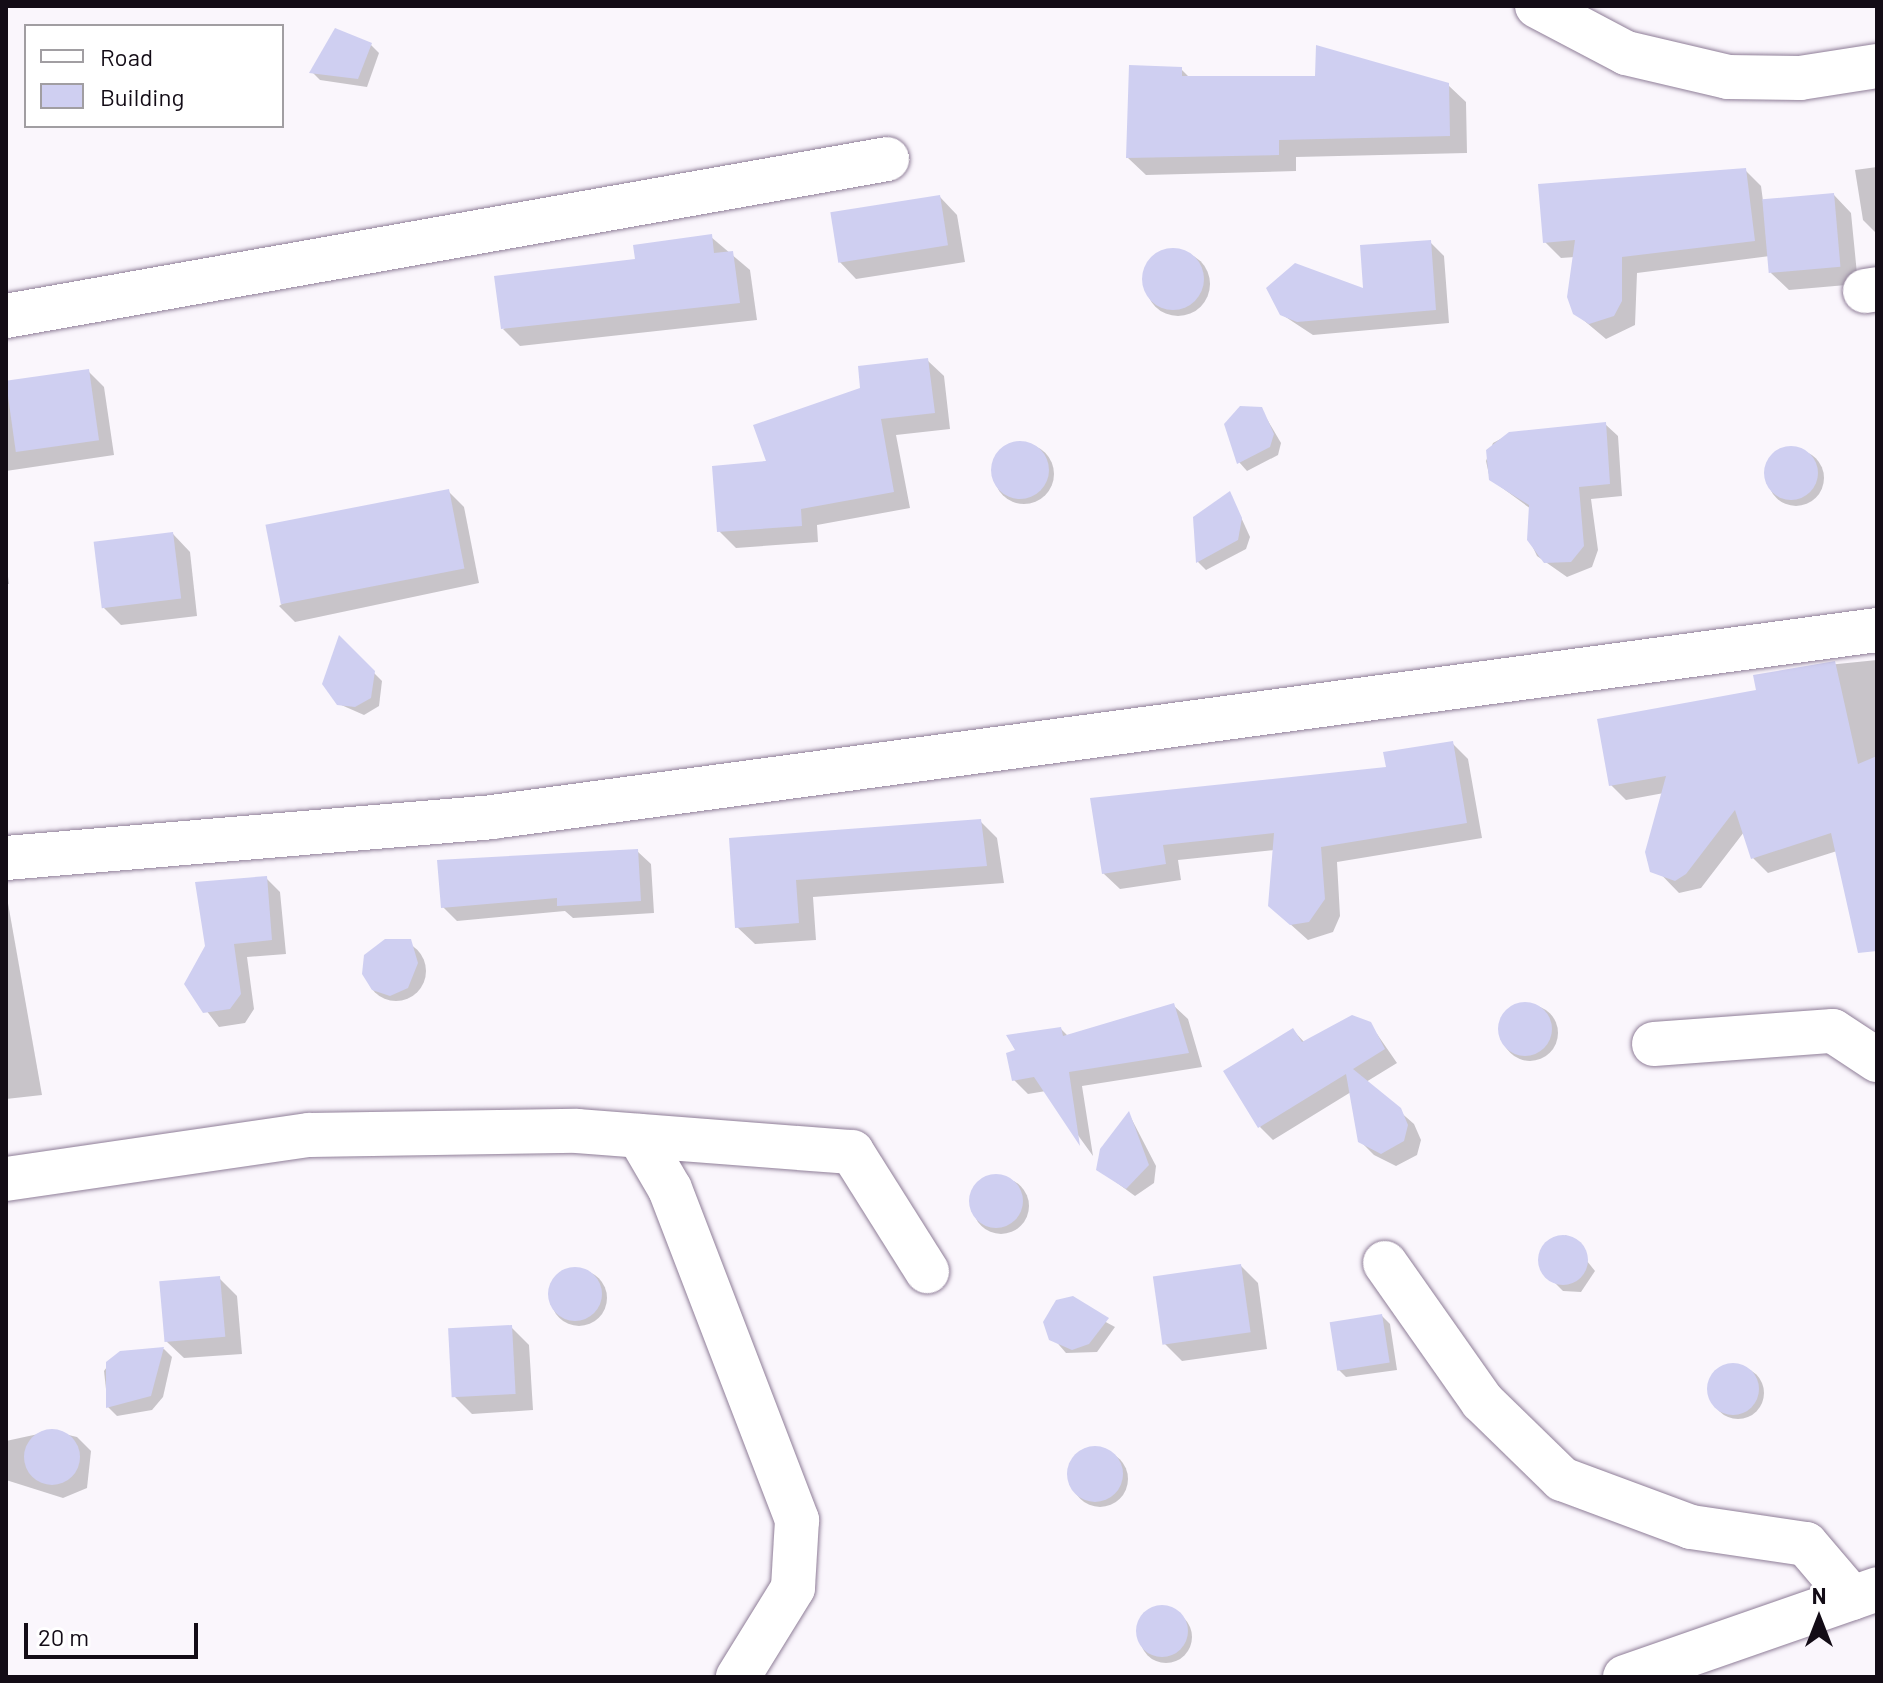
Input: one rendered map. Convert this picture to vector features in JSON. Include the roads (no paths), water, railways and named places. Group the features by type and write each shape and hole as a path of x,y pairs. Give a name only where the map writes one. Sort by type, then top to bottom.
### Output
{"street":[{"path":"1537,6 1626,53 1728,77 1800,78 1877,66"},
{"path":"6,316 887,159"},
{"path":"6,858 492,817 1877,630"},
{"path":"1654,1044 1833,1031 1877,1060"},
{"path":"6,1179 309,1135 639,1136 852,1152 927,1271"},
{"path":"639,1136 670,1189 797,1520 793,1588 738,1677"},
{"path":"1385,1263 1482,1401 1562,1479 1691,1527 1806,1544 1865,1594"},
{"path":"1625,1677 1865,1594"}]}
